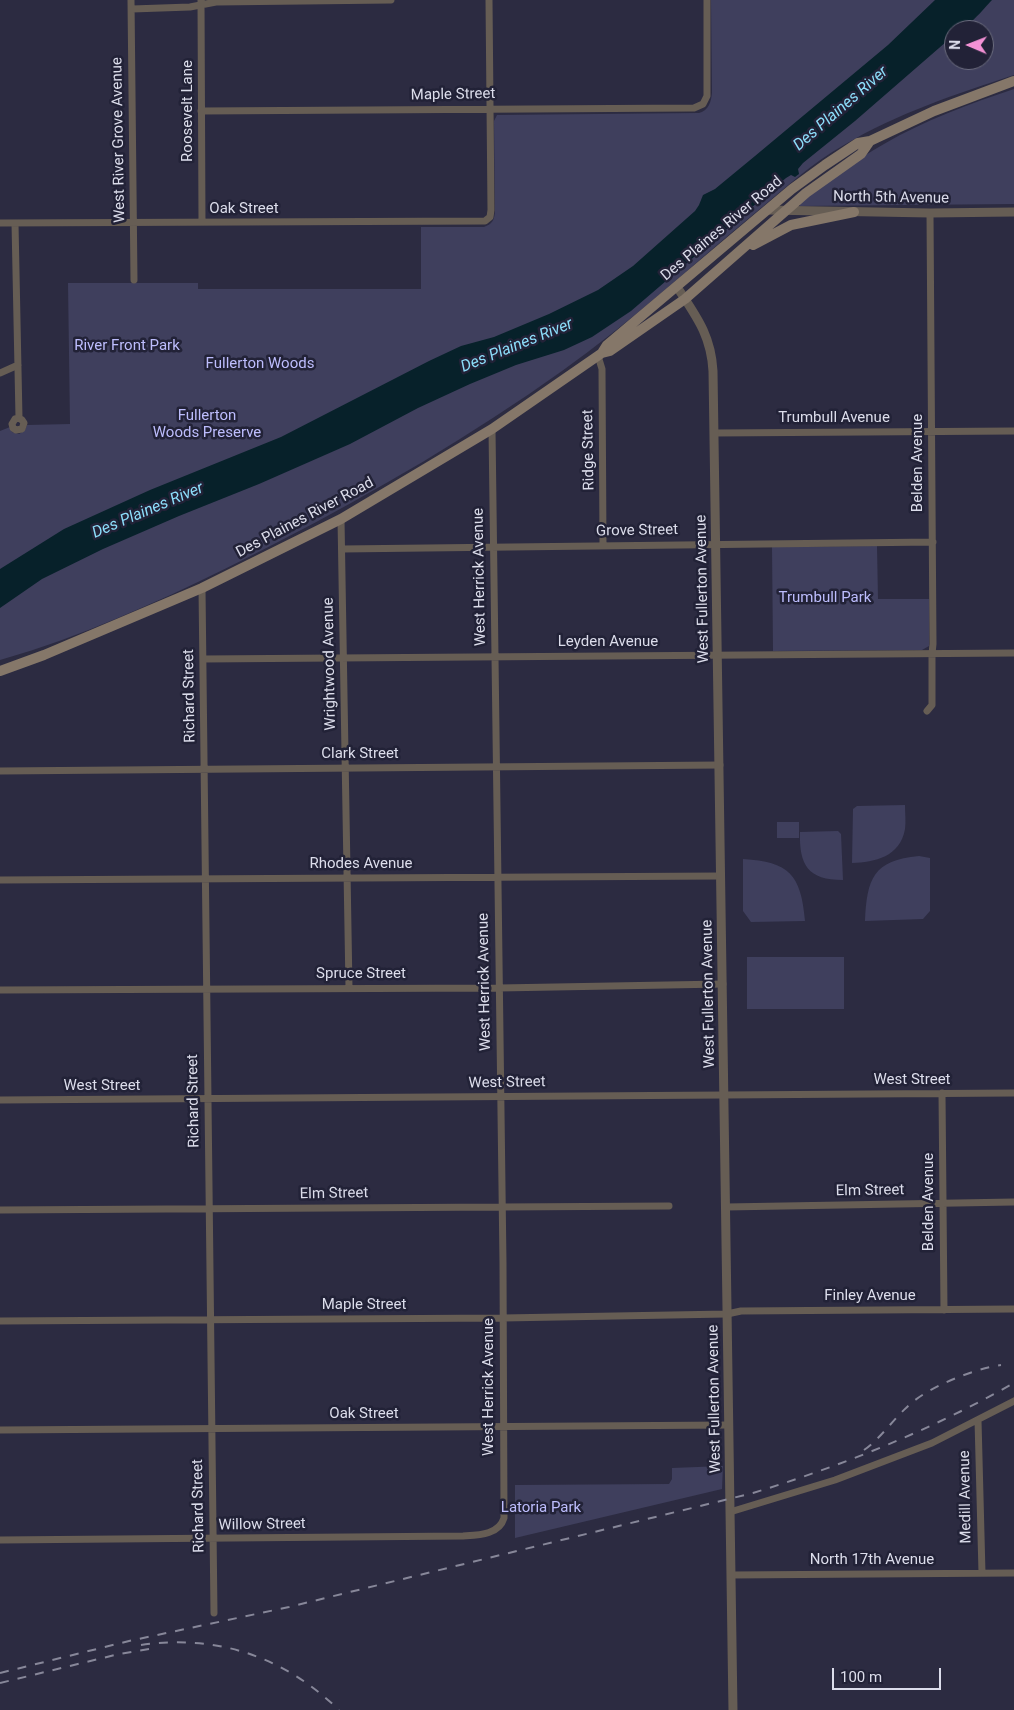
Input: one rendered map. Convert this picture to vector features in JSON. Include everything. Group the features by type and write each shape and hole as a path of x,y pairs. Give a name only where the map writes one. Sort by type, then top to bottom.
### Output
{"main road":[{"name":"Des Plaines River Road","path":"0,671 44,655 202,588 341,519 492,429 600,354 607,345 767,210 825,164 858,143 870,142 934,111 1014,81"},
{"name":"Des Plaines River Road","path":"600,354 610,351 684,299 787,210 860,154 870,142"},
{"path":"737,254 791,226 854,212"}],"street":[{"name":"West River Grove Avenue","path":"132,0 134,280"},
{"path":"132,9 216,2 391,0"},
{"path":"489,0 490,108"},
{"name":"Maple Street","path":"202,111 694,108 704,104 707,96 707,0"},
{"name":"Roosevelt Lane","path":"201,3 202,222"},
{"name":"Oak Street","path":"0,223 484,222 488,220 491,210 490,108"},
{"name":"North 5th Avenue","path":"767,210 930,213 1014,212"},
{"name":"Belden Avenue","path":"927,711 932,705 932,654 934,644 930,213"},
{"path":"15,223 19,418"},
{"name":"West Fullerton Avenue","path":"677,287 703,328 711,352 715,433 733,1710"},
{"name":"Ridge Street","path":"600,354 602,369 603,545"},
{"path":"0,373 18,365"},
{"name":"West Herrick Avenue","path":"492,429 504,1427 504,1518 502,1524 494,1530"},
{"name":"Trumbull Avenue","path":"715,433 1014,431"},
{"name":"Wrightwood Avenue","path":"341,519 349,988"},
{"name":"Grove Street","path":"342,549 933,542"},
{"name":"Richard Street","path":"202,588 214,1613"},
{"name":"Leyden Avenue","path":"203,659 1014,653"},
{"name":"Clark Street","path":"0,770 720,765"},
{"name":"Rhodes Avenue","path":"0,880 721,876"},
{"name":"Spruce Street","path":"0,990 499,988 723,984"},
{"name":"Belden Avenue","path":"942,1093 944,1310"},
{"name":"West Street","path":"0,1100 1014,1093"},
{"name":"Elm Street","path":"726,1207 1014,1202"},
{"name":"Elm Street","path":"0,1210 669,1206"},
{"name":"Finley Avenue","path":"727,1314 742,1311 1014,1309"},
{"name":"Maple Street","path":"0,1320 503,1318 727,1314"},
{"path":"730,1512 835,1480 932,1443 1014,1401"},
{"name":"Medill Avenue","path":"978,1420 982,1573"},
{"name":"Oak Street","path":"0,1430 729,1425"},
{"name":"Willow Street","path":"0,1540 463,1536 480,1535 494,1530"},
{"name":"North 17th Avenue","path":"731,1575 1014,1573"}],"green space":[{"name":"Fullerton Woods Preserve","path":"711,0 1014,0 1014,75 906,114 885,123 832,152 787,186 612,334 494,418 351,503 225,569 90,630 0,660 0,431 10,427 12,432 19,434 25,430 27,425 70,424 68,283 198,283 198,289 421,289 421,227 484,227 493,220 495,212 494,121 497,115 699,113 705,110 711,100"},
{"path":"1014,89 1014,204 800,206 800,203 851,165 900,135 948,113"},
{"name":"Trumbull Park","path":"877,546 878,599 929,599 929,646 922,650 773,651 772,547"},
{"path":"905,805 905,829 898,846 892,852 878,859 852,863 853,809 857,806"},
{"path":"777,822 799,822 799,838 777,838"},
{"path":"838,831 841,834 843,880 821,877 814,874 804,862 800,844 800,832"},
{"path":"919,856 930,858 930,911 923,919 865,921 868,894 876,874 882,867 891,862"},
{"path":"743,859 772,863 790,874 800,892 805,921 751,922 743,911"},
{"path":"747,957 844,957 844,1009 747,1009"},
{"name":"Latoria Park","path":"723,1466 722,1489 515,1538 515,1485 669,1484 672,1479 672,1468"}],"water":[{"name":"Des Plaines River","path":"935,0 992,0 973,20 944,20 944,44 855,121 803,163 798,169 799,174 795,177 791,175 786,178 631,311 592,337 564,350 516,365 470,384 418,408 350,444 103,549 42,579 0,608 0,569 64,529 150,490 281,437 461,346 494,337 549,314 598,290 633,266 695,211 703,195 715,189 888,45"}],"railway":[{"path":"864,1450 906,1408 925,1393 950,1380 1001,1365"},
{"path":"0,1673 129,1641 289,1607 753,1493 820,1471 886,1445 951,1416 1014,1383"},
{"path":"141,1645 169,1642 197,1643 223,1647 248,1654 272,1663 296,1676 339,1710"},
{"path":"0,1683 119,1654 149,1649"}],"park label":[{"name":"River Front Park","path":"127,346"},
{"name":"Fullerton Woods","path":"260,364"}]}
